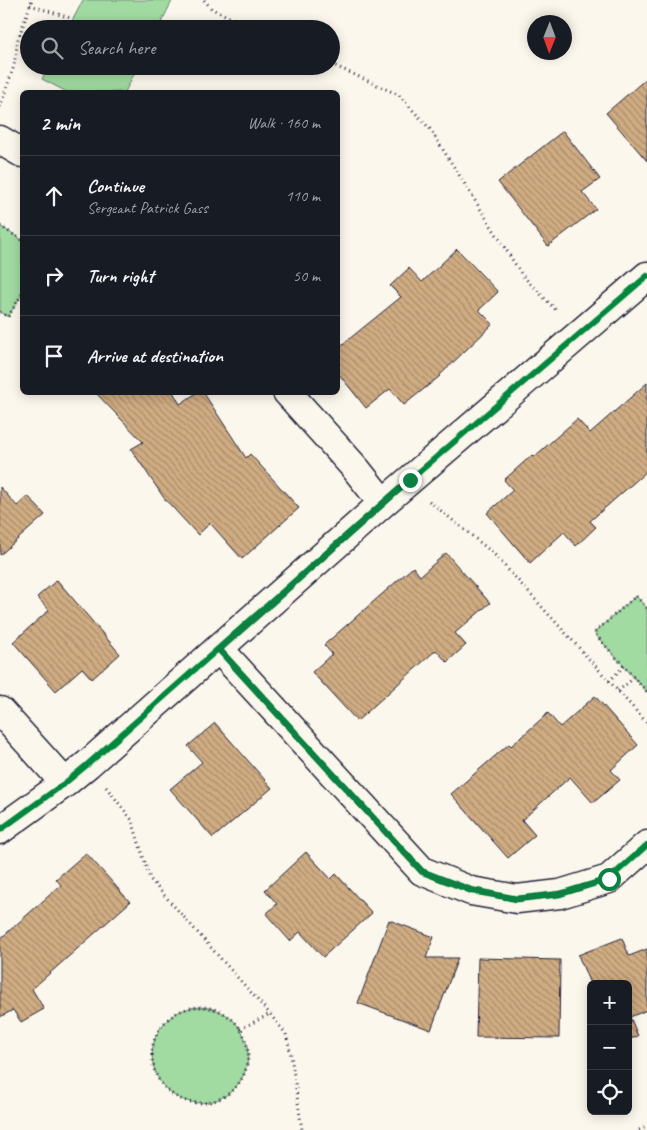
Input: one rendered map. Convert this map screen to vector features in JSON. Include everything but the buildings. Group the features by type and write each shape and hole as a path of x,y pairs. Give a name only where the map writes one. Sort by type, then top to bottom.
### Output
{"street":[{"path":"0,140 20,152"},
{"path":"0,830 88,764 410,480 647,276"},
{"path":"290,395 360,473 384,503"},
{"path":"219,650 422,872 472,890 517,899 560,894 609,879 647,845"},
{"path":"0,711 65,783"}],"path":[{"path":"25,20 32,0"},
{"path":"204,0 212,9 236,20"},
{"path":"30,5 73,19"},
{"path":"0,107 14,66 20,33"},
{"path":"340,68 400,95 430,129 522,275 580,334"},
{"path":"0,226 20,239"},
{"path":"0,312 8,317 20,297"},
{"path":"410,480 430,502 493,553 647,723"},
{"path":"647,608 636,596 594,633 647,692"},
{"path":"609,681 624,666"},
{"path":"618,691 634,678"},
{"path":"88,764 132,820 150,879 286,1034 302,1130"},
{"path":"205,1007 220,1011 233,1020 240,1029 248,1048 248,1064 242,1079 232,1091 218,1100 202,1103 186,1101 172,1094 161,1083 154,1069 152,1054 155,1038 163,1025 175,1015 189,1009 205,1007"},
{"path":"240,1029 270,1014"},
{"path":"639,1130 647,1127"}],"green space":[{"path":"83,0 172,1 162,20 73,20"},
{"path":"44,75 134,75 126,90 63,90 42,79"},
{"path":"0,226 20,239 20,297 8,317 0,312"},
{"path":"636,596 647,608 647,692 594,633"},
{"path":"200,1007 218,1011 234,1021 244,1037 248,1055 244,1073 234,1089 218,1099 200,1103 182,1099 166,1089 156,1073 152,1055 156,1037 166,1021 182,1011"}],"cycle path":[{"path":"0,830 88,764 383,503 647,276"},
{"path":"219,649 422,871 471,891 517,899 560,894 609,879 647,845"}],"route":[{"path":"410,480 219,650 422,872 472,890 517,899 560,894 609,879"}]}
